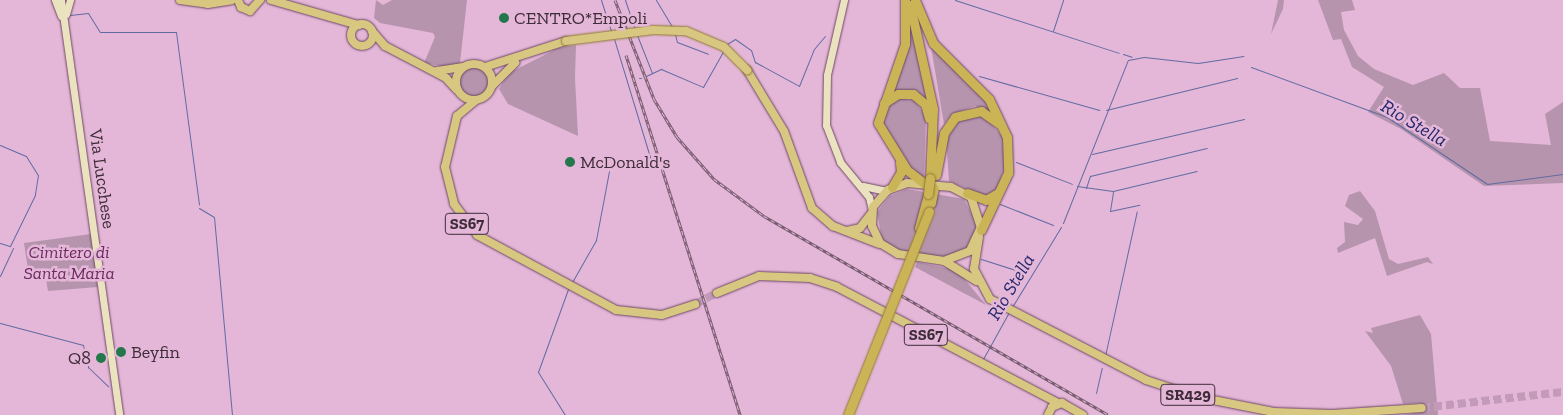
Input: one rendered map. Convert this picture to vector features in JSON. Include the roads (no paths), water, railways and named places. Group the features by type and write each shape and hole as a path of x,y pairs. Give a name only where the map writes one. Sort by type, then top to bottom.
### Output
{"highway":[{"path":"906,0 905,44 881,107 880,130 911,176 932,178"},
{"path":"848,415 929,211 934,188 932,178 931,92 906,0"},
{"path":"914,0 934,77 939,129 932,178"},
{"path":"914,0 936,48 983,92 1006,134 1010,158 1003,187 980,233"},
{"path":"881,107 901,94 922,100 929,114 933,156"},
{"path":"842,415 911,249 946,128 959,114 984,112 1006,134"},
{"path":"889,189 901,172 898,157"},
{"path":"967,194 989,199 1003,187"}],"main road":[{"path":"55,0 68,45"},
{"path":"66,29 70,0"},
{"path":"180,0 239,4 257,9 282,3"},
{"path":"218,4 232,0"},
{"path":"257,9 260,0"},
{"path":"271,0 372,31 385,46 433,71 458,92 475,101"},
{"path":"844,0 827,75 825,114 836,156 860,185 872,211 874,234 883,246"},
{"name":"Via Lucchese","path":"63,2 119,415"},
{"path":"341,23 357,45 385,46"},
{"path":"352,37 358,26"},
{"path":"433,71 464,67 485,67 525,56 566,41 653,30 686,31 724,47 747,70 784,132 810,205 825,221 898,254 944,261 964,255 980,233"},
{"path":"366,45 372,31"},
{"path":"457,116 475,101 485,97 492,86 525,56"},
{"name":"SS67","path":"464,67 456,76 458,92 457,116 445,167 460,215 486,242 569,288 635,314 666,314 695,304"},
{"path":"485,67 492,86"},
{"path":"860,185 889,189 932,178 967,194 979,211 980,233 974,261 979,284"},
{"path":"845,231 860,228 889,189"},
{"name":"SR429","path":"944,261 962,268 979,284 990,299 1012,311 1128,373 1198,397 1281,412 1377,412 1422,408"},
{"name":"SS67","path":"716,293 759,276 810,278 837,288 1041,397 1083,415"},
{"path":"1041,397 1048,414 1058,403"}],"waterway":[{"path":"601,0 612,33"},
{"path":"625,0 635,29"},
{"path":"656,0 673,28"},
{"path":"955,0 1119,53"},
{"path":"1053,31 1063,0"},
{"path":"70,15 88,13 100,32 176,32 199,204"},
{"path":"675,34 677,42 708,54"},
{"path":"637,35 652,73"},
{"path":"727,44 735,39 751,50 755,62 799,86 814,49 825,36"},
{"path":"611,160 653,167 614,39"},
{"path":"646,76 661,69 703,87 724,50"},
{"path":"1123,54 1132,57"},
{"name":"Rio Stella","path":"1063,223 1128,60 1144,57 1198,63 1243,56"},
{"name":"Rio Stella","path":"1251,67 1387,117 1487,184 1563,174"},
{"path":"979,76 1099,110"},
{"path":"1106,110 1237,78"},
{"path":"1092,154 1244,119"},
{"path":"0,145 26,156 38,175 35,195 10,246"},
{"path":"1086,188 1090,176 1207,148"},
{"path":"1016,162 1072,184"},
{"path":"571,284 596,240 609,171"},
{"path":"1077,186 1113,191 1197,171"},
{"path":"1113,192 1110,211 1139,205"},
{"path":"1000,204 1053,225"},
{"path":"199,208 214,217 232,415"},
{"path":"1105,356 1137,211"},
{"name":"Rio Stella","path":"1012,307 1061,227"},
{"path":"0,243 10,246"},
{"path":"0,276 13,248"},
{"path":"981,259 1025,273"},
{"path":"565,415 538,372 568,289"},
{"name":"Rio Stella","path":"983,359 1009,312"},
{"path":"0,323 83,345 88,367 108,386"},
{"path":"1096,393 1102,368"}],"tunnel":[{"path":"695,304 717,293"},
{"path":"1422,408 1563,392"}],"railway":[{"path":"615,0 654,99 677,137 714,179 764,216 1108,415"},
{"path":"626,55 740,415"}],"place":[{"name":"CENTRO*Empoli","path":"504,18"},
{"name":"McDonald's","path":"570,162"},
{"name":"Beyfin","path":"121,352"},
{"name":"Q8","path":"101,358"}],"park label":[{"name":"Cimitero di Santa Maria","path":"69,263"}]}
